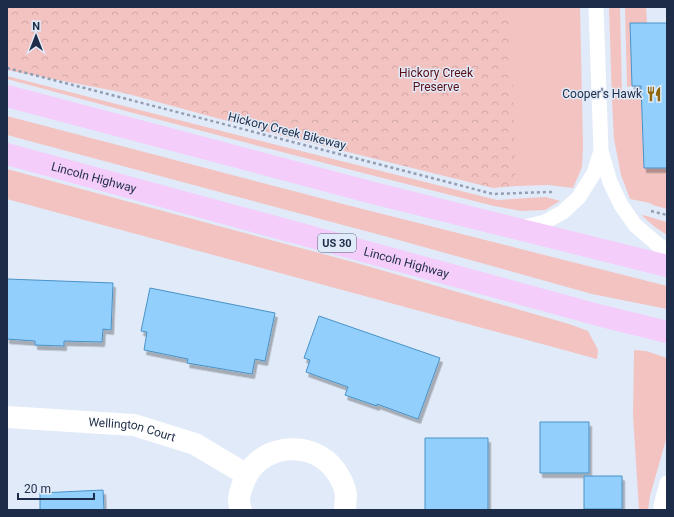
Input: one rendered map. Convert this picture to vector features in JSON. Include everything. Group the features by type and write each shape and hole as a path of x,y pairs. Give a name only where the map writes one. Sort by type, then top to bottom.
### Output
{"main road":[{"path":"7,96 373,193 667,266"},
{"name":"Lincoln Highway","path":"7,154 602,316 667,332"}],"street":[{"name":"Wellington Court","path":"7,417 134,425 195,444 247,475"},
{"path":"241,510 239,501 242,483 251,468 264,456 281,450 299,448 316,454 330,464 340,477 346,494 345,510"}],"lane":[{"path":"596,7 601,151 610,182 620,205 635,225 667,251"},
{"path":"517,228 545,222 569,207 579,197 594,173 601,151"},
{"path":"661,510 667,483"}],"path":[{"name":"Hickory Creek Bikeway","path":"7,68 493,194 556,193"}],"green space":[{"name":"Hickory Creek Preserve","path":"7,7 580,7 583,146 582,167 573,188 548,185 516,186 515,169 7,70"},
{"name":"Hickory Creek Preserve","path":"7,7 510,7 516,186 493,188 275,134 7,61"},
{"path":"609,7 620,7 622,93 632,94 632,96 641,96 644,168 667,168 667,209 650,203 630,199 621,175 614,139"},
{"path":"625,7 646,7 647,23 630,23 632,86 627,87"},
{"path":"7,76 497,200 546,197 560,201 545,210 521,211 494,206 129,112 7,79"},
{"path":"7,116 347,205 667,286 667,309 592,294 388,237 7,135"},
{"path":"7,169 353,262 569,324 588,331 598,350 597,359 7,199"},
{"path":"641,215 667,222 667,235 655,227"},
{"path":"634,350 646,351 667,358 667,436 650,496 648,510 639,510 633,416"}],"building":[{"name":"Cooper's Hawk","path":"630,23 667,23 667,168 644,168 641,86 632,86"},
{"path":"7,279 113,283 111,330 103,329 102,342 64,341 64,346 35,345 35,341 7,339"},
{"path":"150,288 275,313 265,361 255,359 252,374 187,363 188,359 144,350 147,332 141,331"},
{"path":"319,316 440,358 418,419 377,404 377,406 345,395 348,387 306,372 310,360 304,358"},
{"path":"540,422 589,422 589,473 540,473"},
{"path":"425,438 488,438 488,510 425,510"},
{"path":"584,476 622,476 622,509 584,509"},
{"path":"103,490 104,510 40,510 40,493"}],"place":[{"name":"Cooper's Hawk","path":"654,94"}]}
